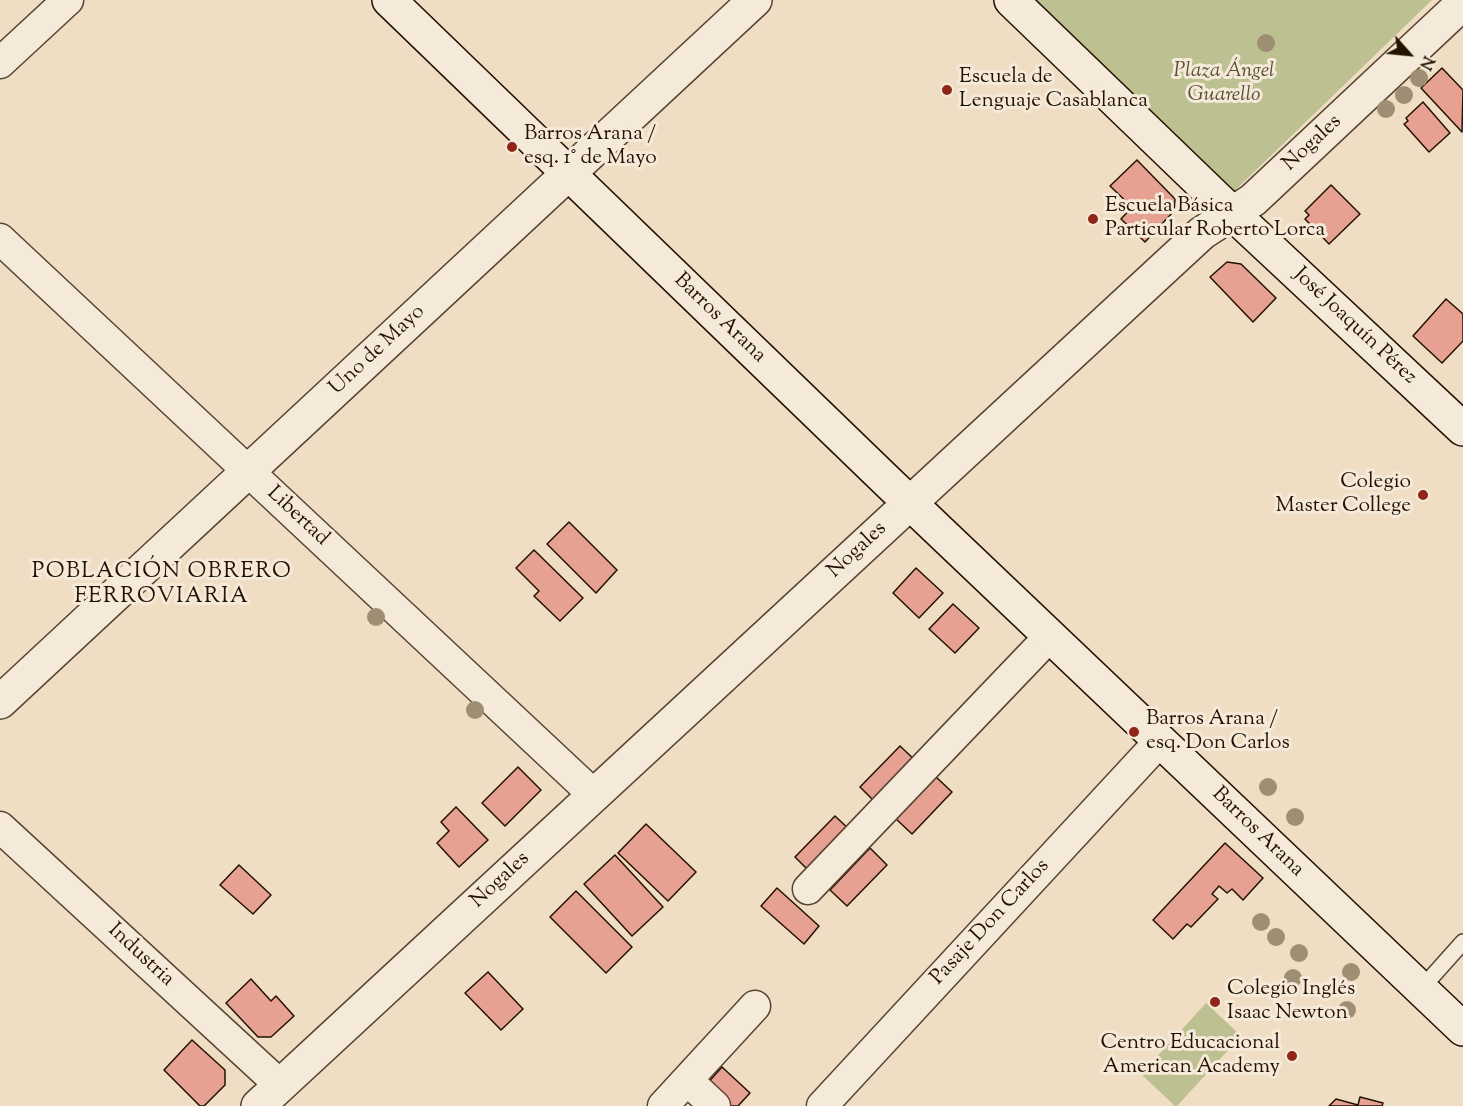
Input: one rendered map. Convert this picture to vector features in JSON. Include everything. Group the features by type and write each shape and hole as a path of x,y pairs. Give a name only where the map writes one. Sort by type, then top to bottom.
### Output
{"street":[{"path":"0,63 68,0"},
{"name":"Barros Arana","path":"389,0 910,503 1463,1029"},
{"name":"Uno de Mayo","path":"0,702 755,0"},
{"name":"José Joaquín Pérez","path":"1011,0 1232,213 1463,429"},
{"name":"Nogales","path":"265,1100 1202,233 1253,200 1463,3"},
{"name":"Libertad","path":"0,239 594,795"},
{"path":"808,889 1050,636"},
{"name":"Pasaje Don Carlos","path":"822,1106 1160,741"},
{"name":"Industria","path":"0,827 265,1100"},
{"path":"663,1106 755,1006"},
{"path":"687,1080 715,1106"}],"lane":[{"path":"1421,988 1463,942"}],"green space":[{"name":"Plaza Ángel Guarello","path":"1017,0 1432,0 1224,201"},
{"path":"1206,1003 1241,1036 1175,1106 1141,1074"}],"building":[{"path":"1442,68 1463,90 1462,132 1421,88"},
{"path":"1423,102 1450,133 1429,152 1404,124 1408,121 1406,118"},
{"path":"1137,160 1175,199 1174,211 1145,242 1121,219 1132,207 1110,186"},
{"path":"1331,185 1360,214 1329,244 1305,219 1309,215 1305,211"},
{"path":"1227,262 1241,264 1276,298 1253,322 1210,277"},
{"path":"1446,299 1463,314 1463,341 1442,363 1413,336"},
{"path":"569,522 617,570 596,593 547,544"},
{"path":"534,550 583,598 560,621 534,596 539,591 516,568"},
{"path":"916,568 943,593 919,618 893,593"},
{"path":"953,604 979,628 955,653 929,629"},
{"path":"900,746 917,762 877,804 860,787"},
{"path":"518,767 541,790 505,826 482,803"},
{"path":"935,776 952,792 912,834 895,818"},
{"path":"456,807 488,840 459,867 437,843 449,831 441,822"},
{"path":"835,816 852,832 812,874 795,857"},
{"path":"646,824 696,872 668,901 618,853"},
{"path":"1225,843 1263,878 1243,900 1232,889 1227,893 1219,886 1212,894 1218,899 1191,927 1187,924 1173,939 1153,920"},
{"path":"870,848 887,865 847,906 830,890"},
{"path":"615,855 663,907 632,936 584,884"},
{"path":"239,865 271,895 253,914 220,885"},
{"path":"777,888 819,926 804,944 761,906"},
{"path":"576,891 632,947 606,973 550,917"},
{"path":"488,972 523,1009 501,1030 465,993"},
{"path":"251,979 271,1001 276,996 294,1016 271,1037 258,1037 226,1003"},
{"path":"192,1040 225,1070 225,1085 204,1106 200,1106 164,1070"},
{"path":"722,1067 750,1093 738,1106 724,1106 704,1087"},
{"path":"1360,1097 1383,1103 1382,1106 1329,1106 1336,1099 1358,1105"}],"place":[{"name":"Escuela de Lenguaje Casablanca","path":"947,90"},
{"name":"Barros Arana / esq. 1° de Mayo","path":"512,147"},
{"name":"Escuela Básica Particular Roberto Lorca","path":"1093,219"},
{"name":"Colegio Master College","path":"1423,495"},
{"name":"Barros Arana / esq. Don Carlos","path":"1134,732"},
{"name":"Colegio Inglés Isaac Newton","path":"1215,1002"},
{"name":"Centro Educacional American Academy","path":"1292,1056"}],"district":[{"name":"POBLACIÓN OBRERO FERROVIARIA","path":"162,586"}]}
